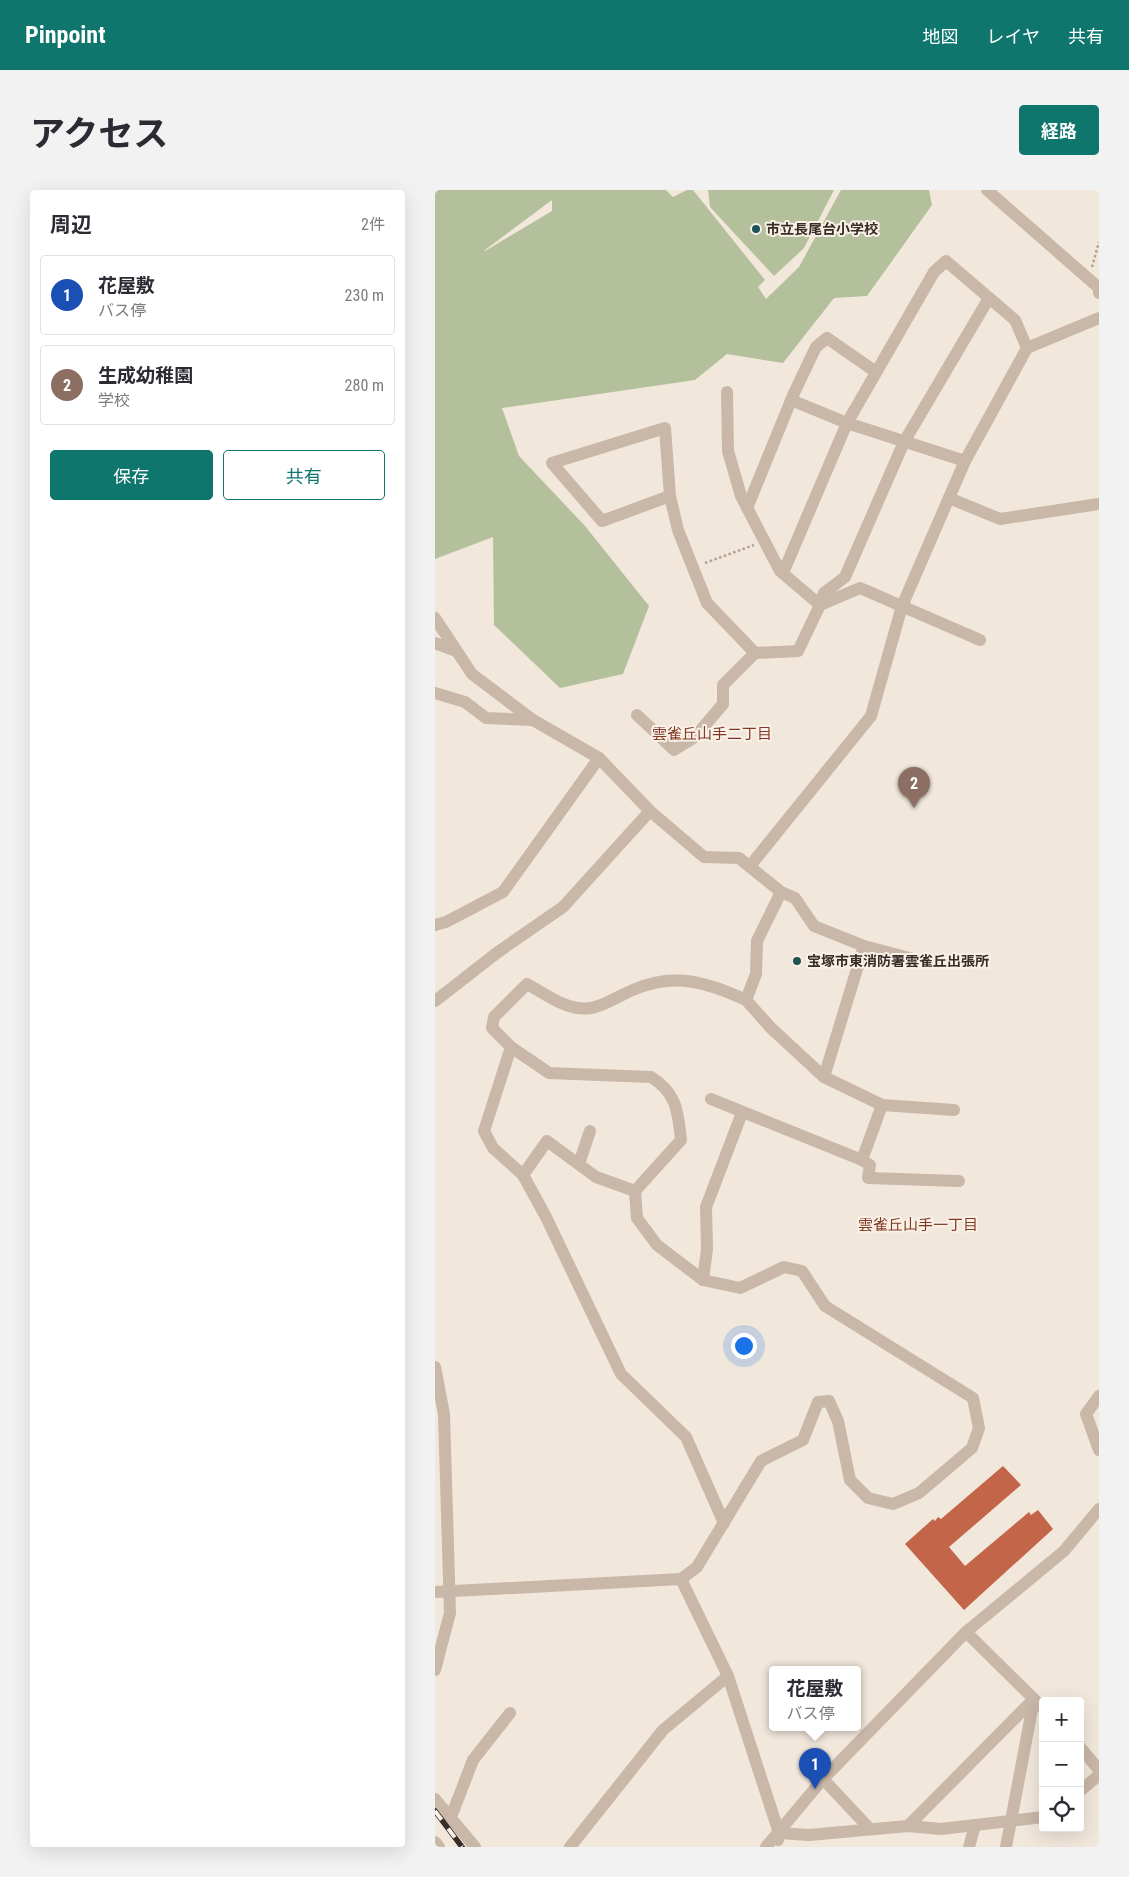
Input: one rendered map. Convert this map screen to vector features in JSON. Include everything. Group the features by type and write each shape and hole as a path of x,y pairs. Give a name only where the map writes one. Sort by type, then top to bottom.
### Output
{"street":[{"path":"987,190 1099,288 1099,293"},
{"path":"783,573 847,423 934,272 946,261 1015,320 1027,348"},
{"path":"637,715 674,750 695,737 723,704 723,685 755,654 798,651 824,593 845,578 905,442 989,298"},
{"path":"750,866 871,716 902,606 965,461 1027,348 1099,318"},
{"path":"747,508 791,400 816,347 827,338 876,372"},
{"path":"727,392 728,451 741,496 783,573 820,605"},
{"path":"791,400 847,423 965,461"},
{"path":"670,496 602,521 552,463 665,428 670,496 678,530 693,568 707,603 755,654"},
{"path":"949,498 1000,519 1099,504"},
{"path":"820,605 860,588 980,640"},
{"path":"435,618 472,674 533,720 599,758 650,811 704,857 739,858 781,892 795,898 814,926 864,946 917,960"},
{"path":"435,643 456,651"},
{"path":"435,693 465,702 486,718 533,720"},
{"path":"435,925 446,922 503,892 599,758"},
{"path":"435,1001 498,952 563,907 650,811"},
{"path":"746,1000 756,974 757,942 781,892"},
{"path":"824,1077 864,946"},
{"path":"435,1592 681,1579 697,1567 761,1461 803,1440 818,1402 829,1401 838,1421 850,1480 868,1498 893,1504 919,1493 972,1448 979,1428 973,1398 825,1306 802,1271 784,1267 740,1288 703,1280 657,1245 637,1218 635,1191 681,1140 678,1109 664,1085 651,1077 549,1073 511,1047 492,1028 494,1017 527,984 565,1005 591,1008 652,982 682,980 715,986 746,1000 771,1028 824,1077 882,1105 954,1110"},
{"path":"511,1047 484,1131 493,1148 523,1176 546,1217 621,1374 686,1437 724,1523"},
{"path":"711,1099 862,1160 869,1165 868,1178 959,1181"},
{"path":"862,1160 882,1105"},
{"path":"703,1280 707,1249 706,1207 742,1113"},
{"path":"579,1164 590,1131"},
{"path":"523,1176 547,1141 596,1177 635,1191"},
{"path":"435,1367 444,1414 450,1613 435,1670"},
{"path":"1099,1396 1086,1414 1099,1450"},
{"path":"766,1847 823,1779 966,1632 1064,1551 1099,1509"},
{"path":"681,1579 728,1676 779,1833 778,1847"},
{"path":"966,1632 1038,1703"},
{"path":"570,1847 663,1730 728,1676"},
{"path":"1007,1847 1038,1703"},
{"path":"908,1826 1038,1703"},
{"path":"451,1817 473,1760 510,1713"},
{"path":"1084,1752 1099,1770"},
{"path":"1084,1788 1099,1775"},
{"path":"823,1779 870,1829"},
{"path":"435,1799 475,1847"},
{"path":"779,1833 809,1835 908,1826 941,1829 1039,1818"},
{"path":"969,1847 975,1825"},
{"path":"435,1842 439,1847"}],"path":[{"path":"1088,279 1099,242"},
{"path":"693,568 765,541"}],"green space":[{"path":"435,190 666,190 673,197 687,190 693,190 765,280 758,287 766,299 799,267 841,190 929,190 932,205 867,296 834,298 783,363 727,354 695,380 502,408 519,456 585,526 649,606 623,674 560,688 494,625 493,537 435,559","holes":["552,200 552,211 485,251"]},
{"path":"708,190 834,190 804,248 774,276 710,207"}],"building":[{"path":"1003,1466 1021,1485 949,1547 965,1566 1029,1512 1031,1515 1038,1510 1053,1529 964,1610 905,1544 933,1519 935,1521 938,1517 941,1519"}],"railway":[{"path":"435,1811 462,1847"}],"place":[{"name":"市立長尾台小学校","path":"756,229"},
{"name":"生成幼稚園","path":"914,808"},
{"name":"宝塚市東消防署雲雀丘出張所","path":"797,961"},
{"name":"花屋敷","path":"815,1789"}],"district":[{"name":"雲雀丘山手二丁目","path":"712,734"},
{"name":"雲雀丘山手一丁目","path":"918,1225"}]}
